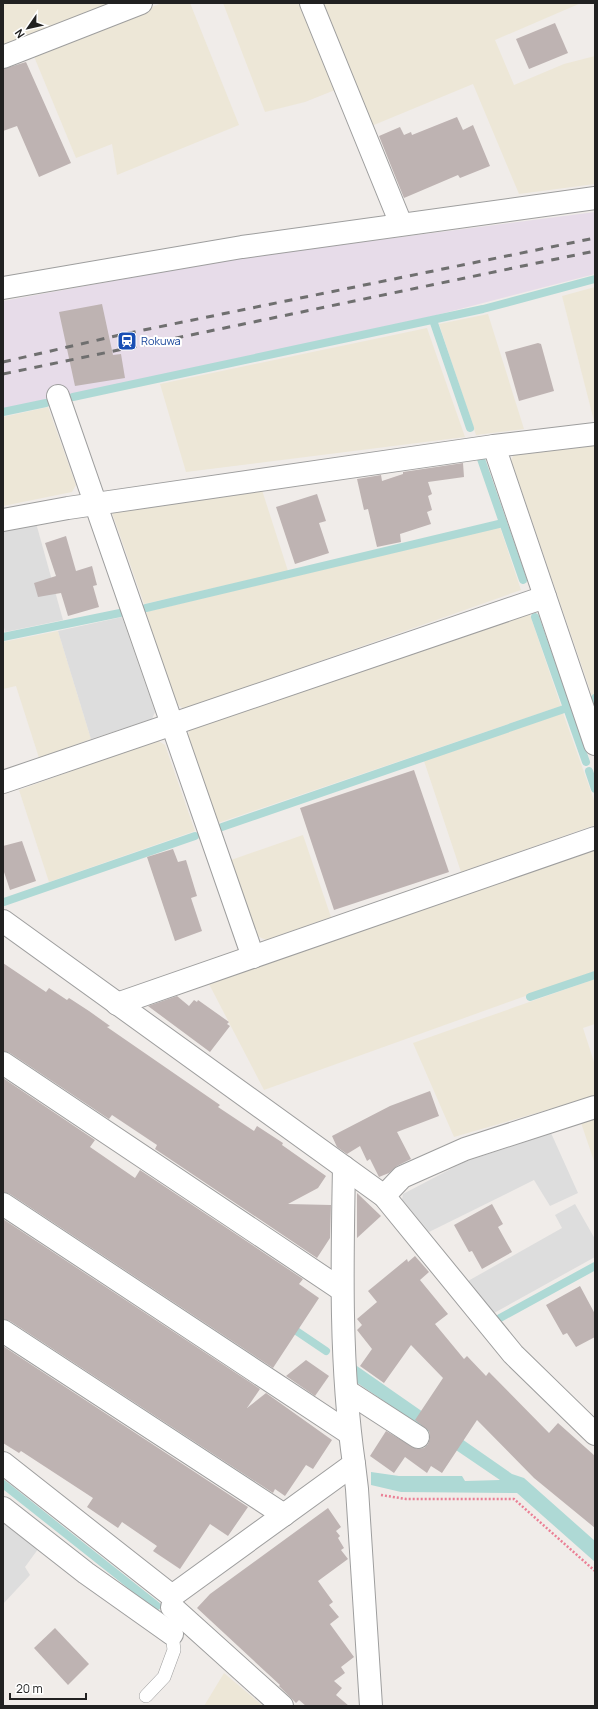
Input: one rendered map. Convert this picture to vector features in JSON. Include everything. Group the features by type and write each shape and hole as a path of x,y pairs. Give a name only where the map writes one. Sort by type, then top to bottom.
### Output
{"street":[{"path":"3,57 141,3"},
{"path":"311,3 401,224"},
{"path":"3,288 242,247 595,198"},
{"path":"58,396 97,504 253,957"},
{"path":"3,520 97,504 494,446 595,434"},
{"path":"494,446 595,744"},
{"path":"3,782 545,596"},
{"path":"117,1004 595,838"},
{"path":"3,921 384,1196 513,1354 595,1434"},
{"path":"3,1063 342,1290"},
{"path":"384,1196 402,1177 465,1149 595,1107"},
{"path":"344,1167 342,1290 349,1433 357,1489 371,1706"},
{"path":"3,1204 349,1433"},
{"path":"3,1331 284,1515"},
{"path":"347,1391 418,1436"},
{"path":"3,1463 172,1602 282,1706"},
{"path":"172,1602 284,1515 354,1464"},
{"path":"3,1508 86,1574 172,1634"},
{"path":"172,1602 172,1634"}],"lane":[{"path":"146,1696 164,1677 174,1650 172,1634"}],"path":[{"path":"357,1489 406,1499 514,1499 595,1571"}],"shaded area":[{"path":"3,3 116,3 3,48"},
{"path":"162,3 190,3 239,125 117,175 112,144 76,158 33,54"},
{"path":"223,3 305,3 340,88 305,102 265,112"},
{"path":"318,3 581,3 495,40 514,85 564,64 595,56 595,184 519,194 473,84 369,127"},
{"path":"595,212 595,274 433,316 3,409 3,301 146,275 145,270"},
{"path":"595,287 595,421 594,421 562,296"},
{"path":"488,314 524,429 476,435 439,324"},
{"path":"427,328 465,437 186,472 160,384"},
{"path":"48,407 76,485 72,492 3,506 3,417"},
{"path":"595,442 595,695 592,696 511,460 515,452"},
{"path":"261,487 288,571 144,604 112,513 118,506"},
{"path":"36,523 63,620 5,632 3,623 3,529"},
{"path":"500,527 521,590 184,709 175,703 146,612"},
{"path":"529,612 561,706 218,823 188,735 190,729"},
{"path":"122,617 155,712 152,719 91,739 58,631"},
{"path":"58,631 91,739 39,758 16,686 3,689 3,642"},
{"path":"563,713 595,803 595,825 461,872 424,761"},
{"path":"157,740 165,745 195,831 49,882 19,790"},
{"path":"303,835 331,917 266,940 257,936 231,860"},
{"path":"595,846 595,971 264,1090 209,984"},
{"path":"595,979 595,1024 583,1028 595,1065 595,1096 454,1137 413,1043"},
{"path":"595,1116 595,1164 580,1120"},
{"path":"551,1133 578,1193 550,1206 534,1180 429,1232 402,1200 403,1194 464,1162"},
{"path":"575,1204 595,1239 595,1257 494,1313 468,1281 562,1228 555,1215"},
{"path":"3,1517 41,1545 25,1567 30,1575 3,1604"},
{"path":"224,1673 263,1706 204,1706"}],"water":[{"path":"354,1364 512,1474 524,1478 595,1541 595,1562 517,1493 401,1492 371,1485 371,1472 399,1476 462,1476 465,1481 500,1480 353,1380"}],"building":[{"path":"555,23 568,53 529,69 516,39"},
{"path":"26,62 71,163 39,177 17,126 3,131 3,69"},
{"path":"457,117 463,130 473,125 490,166 460,178 458,175 404,198 379,136 400,127 404,135 411,132 412,135"},
{"path":"102,304 113,355 121,354 125,378 75,386 59,312"},
{"path":"538,343 541,344 554,391 519,401 505,352"},
{"path":"463,463 464,477 428,482 432,494 428,496 432,510 427,512 431,524 400,534 401,542 377,547 368,509 364,510 357,479 381,475 382,481 403,474 403,472"},
{"path":"317,494 326,521 319,523 329,553 295,564 276,507"},
{"path":"66,536 76,571 92,566 97,585 93,586 99,607 68,616 61,593 38,597 34,583 56,576 45,543"},
{"path":"414,770 449,872 334,910 300,808"},
{"path":"22,841 36,881 10,890 3,869 3,846"},
{"path":"173,849 178,862 186,860 197,896 191,898 202,931 175,941 147,857"},
{"path":"3,963 46,992 49,988 67,1000 69,998 89,1011 110,1026 107,1027 220,1105 218,1107 254,1131 257,1126 283,1143 282,1145 326,1176 318,1188 288,1204 331,1205 330,1238 317,1258 155,1149 157,1145 112,1115 109,1119 10,1053 3,1051"},
{"path":"177,996 189,1006 194,1000 197,1002 198,1000 229,1022 227,1024 230,1026 210,1052 148,1006"},
{"path":"3,1078 95,1140 90,1147 135,1178 140,1170 303,1279 299,1284 319,1298 273,1368 10,1194 3,1192"},
{"path":"430,1091 439,1116 397,1132 411,1159 397,1166 389,1173 379,1177 370,1159 367,1161 360,1146 347,1154 337,1147 332,1136 390,1106"},
{"path":"357,1193 381,1216 357,1238"},
{"path":"492,1204 503,1224 498,1227 512,1252 482,1269 472,1251 469,1252 454,1225"},
{"path":"3,1219 260,1389 247,1408 266,1393 332,1440 313,1469 306,1465 285,1496 275,1489 273,1493 10,1321 3,1319"},
{"path":"415,1256 429,1272 420,1280 448,1314 435,1324 464,1359 467,1356 486,1376 489,1372 549,1433 558,1423 595,1456 595,1528 534,1478 477,1420 442,1473 431,1466 427,1473 405,1457 394,1473 370,1456 386,1431 417,1449 424,1448 428,1444 430,1438 429,1431 415,1420 443,1378 411,1345 384,1383 360,1366 372,1349 357,1330 362,1325 357,1319 377,1302 368,1291 407,1259 408,1262"},
{"path":"580,1286 595,1314 595,1337 576,1347 567,1333 563,1335 546,1305"},
{"path":"3,1346 248,1507 228,1536 210,1524 180,1569 153,1551 157,1546 122,1522 118,1528 87,1507 93,1498 21,1451 19,1453 3,1443"},
{"path":"306,1360 329,1376 315,1396 286,1376"},
{"path":"328,1508 341,1527 336,1531 340,1536 338,1538 344,1548 341,1550 348,1559 318,1581 333,1602 329,1605 339,1617 330,1624 354,1657 341,1667 345,1673 334,1681 342,1688 336,1695 349,1706 306,1706 299,1700 296,1703 279,1686 280,1685 197,1608 210,1594"},
{"path":"55,1628 89,1664 68,1685 34,1648"}],"waterway":[{"path":"73,397 483,309 595,279"},
{"path":"433,320 470,428"},
{"path":"3,412 46,403"},
{"path":"481,459 523,580"},
{"path":"146,608 503,523"},
{"path":"3,637 120,613"},
{"path":"535,617 586,762"},
{"path":"222,827 567,708"},
{"path":"589,771 595,789"},
{"path":"4,902 195,836"},
{"path":"530,997 595,975"},
{"path":"500,1318 595,1266"},
{"path":"289,1326 326,1351"},
{"path":"3,1484 157,1606"}],"railway":[{"path":"3,362 124,334 595,238"},
{"path":"3,374 595,251"}],"place":[{"name":"Rokuwa","path":"127,341"}]}
